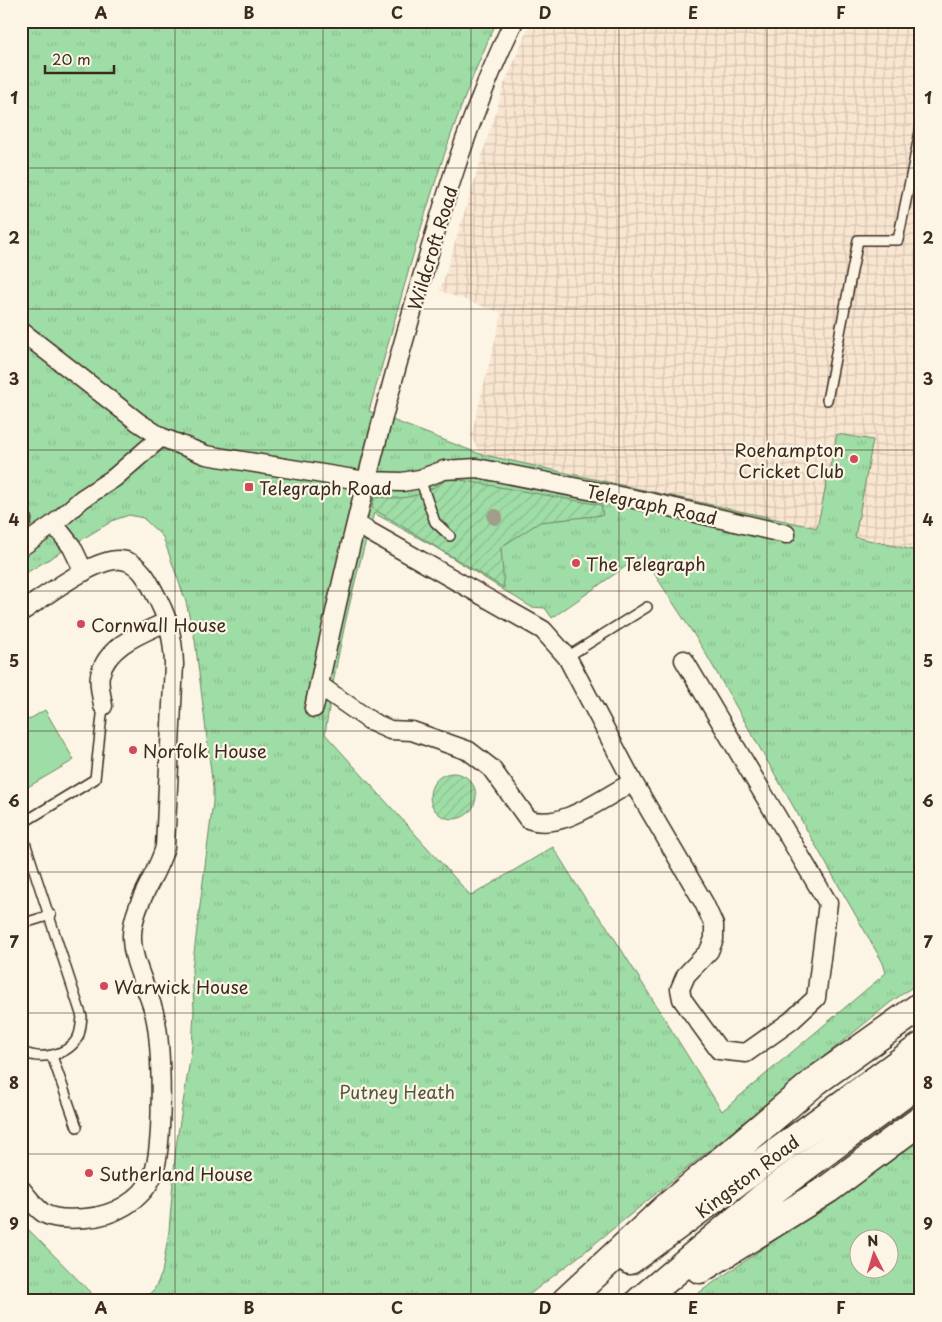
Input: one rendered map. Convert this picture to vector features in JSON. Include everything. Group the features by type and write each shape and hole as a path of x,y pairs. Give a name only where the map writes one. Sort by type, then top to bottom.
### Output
{"highway":[{"path":"566,1301 665,1209 817,1080 921,1006"},
{"name":"Kingston Road","path":"571,1301 675,1229 921,1047"},
{"name":"Kingston Road","path":"640,1301 764,1197 921,1082"},
{"path":"649,1301 828,1189 921,1120"}],"street":[{"name":"Wildcroft Road","path":"314,708 376,437 426,264 464,143 496,57 514,21"},
{"name":"Telegraph Road","path":"21,331 138,422 161,437 206,455 366,481 402,482 420,479 444,470 477,468 649,502 786,534"},
{"path":"21,547 54,524 82,499 114,478 161,437"},
{"path":"54,524 72,547 84,572"},
{"path":"356,524 543,630 567,657 633,782 704,903 714,925 714,939 709,951 686,975 680,989 682,999 719,1050 746,1052 791,1021 816,998 828,903 684,660"},
{"path":"21,612 84,572 112,560 126,561 132,564 147,579 168,622 173,636 174,664 165,847 160,866 135,919 132,936 155,1015 158,1037 159,1123 157,1155 152,1175 142,1191 119,1211 87,1218 70,1219 44,1214 21,1189"},
{"path":"103,706 100,676 115,650 133,637 168,622"},
{"path":"319,685 372,722 390,730 412,732 469,750 491,768 528,819 538,823 562,821 633,782"}],"lane":[{"path":"827,400 858,240 898,240 921,127"},
{"path":"420,479 435,522 450,536"},
{"path":"567,657 647,607"},
{"path":"21,824 95,779 103,706"},
{"path":"21,830 51,916 82,1017 78,1037 67,1049 52,1056 28,1055 21,1051"},
{"path":"21,924 51,916"},
{"path":"52,1056 76,1127"}],"shaded area":[{"path":"531,21 921,21 921,552 855,537 872,440 837,434 817,528 480,454 471,436 502,313 440,291 504,85"}],"green space":[{"name":"Putney Heath","path":"21,21 497,21 476,68 441,164 369,411 480,454 817,528 837,434 873,440 855,537 921,552 921,981 891,1002 587,1250 521,1301 143,1301 155,1288 162,1273 169,1231 176,1146 192,1047 194,1011 192,969 213,802 213,788 195,640 186,602 163,537 143,518 129,515 114,520 21,576","holes":["374,513 435,547 531,607 545,608 552,618 642,555 702,647 883,963 886,973 722,1111 606,925 588,903 553,847 471,896 325,734 345,622"]},
{"path":"449,478 601,505 603,515 540,522 501,547 504,588 372,508 374,497 397,498 414,496"},
{"path":"45,710 74,760 21,791 21,724"},
{"path":"453,773 466,777 472,783 476,796 472,809 466,815 453,819 440,815 434,809 430,796 434,783 440,777"},
{"path":"921,1139 921,1301 687,1301"},
{"path":"21,1222 99,1301 21,1301"}],"place":[{"name":"Roehampton Cricket Club","path":"854,459"},
{"name":"Telegraph Road","path":"249,487"},
{"name":"The Telegraph","path":"576,563"},
{"name":"Cornwall House","path":"81,624"},
{"name":"Norfolk House","path":"133,750"},
{"name":"Warwick House","path":"104,986"},
{"name":"Sutherland House","path":"89,1173"}]}
